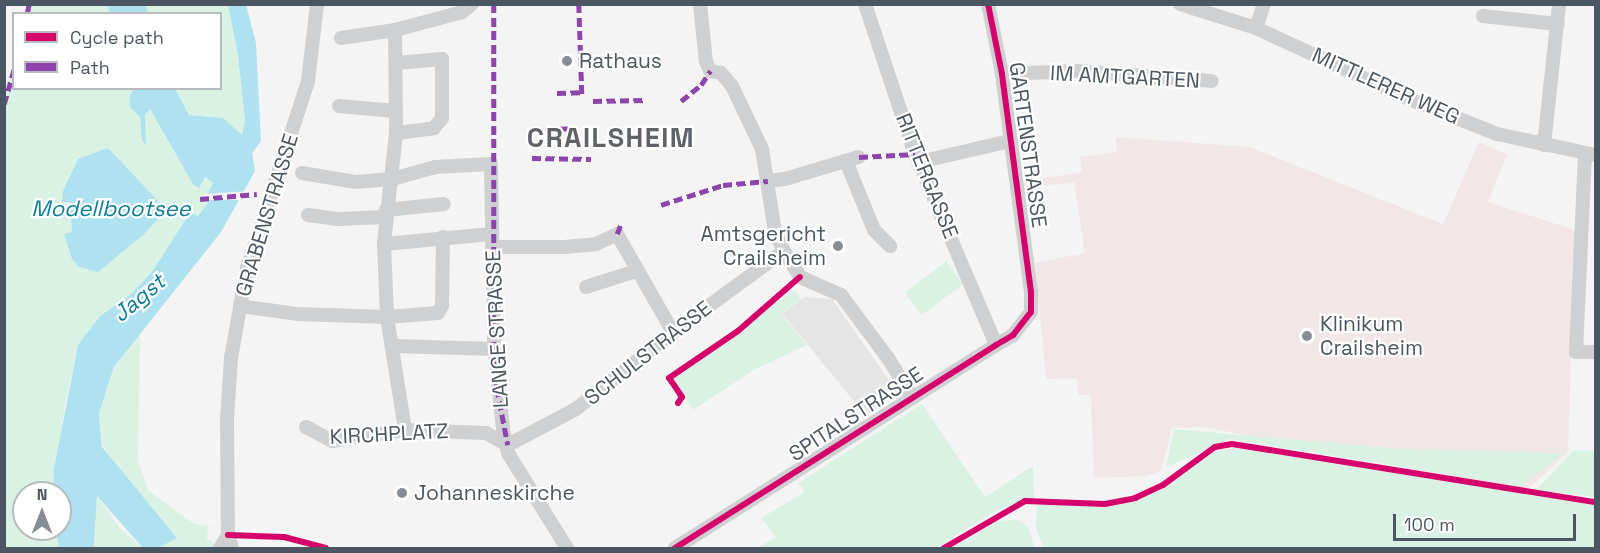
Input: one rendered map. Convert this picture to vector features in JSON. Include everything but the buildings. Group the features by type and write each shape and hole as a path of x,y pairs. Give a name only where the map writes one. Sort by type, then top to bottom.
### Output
{"street":[{"name":"GRABENSTRASSE","path":"220,549 230,542 227,390 240,306 247,268 301,106 315,35 317,4"},
{"path":"341,38 395,30 462,12 472,4"},
{"path":"700,4 706,62 710,71 722,73 732,86 762,149 775,232 784,251 800,277 841,295 888,358 912,397"},
{"name":"RITTERGASSE","path":"865,4 919,162 996,345"},
{"name":"GARTENSTRASSE","path":"988,4 1002,74 1031,292"},
{"name":"MITTLERER WEG","path":"1180,4 1257,28 1409,99 1497,134 1590,155"},
{"path":"1257,28 1264,4"},
{"path":"1544,145 1559,4"},
{"path":"1484,16 1558,24"},
{"path":"395,30 396,133 384,244 387,317 394,346 405,430"},
{"path":"396,133 434,128 442,118 442,59 397,63"},
{"name":"IM AMTGARTEN","path":"1002,74 1078,71 1212,81"},
{"path":"339,106 395,111"},
{"path":"919,162 1010,141"},
{"path":"1590,155 1588,267 1576,352 1596,352"},
{"path":"768,180 852,159 874,230 890,246"},
{"name":"LANGE STRASSE","path":"392,179 435,167 491,164 494,349 497,388 508,445 513,462 567,549"},
{"path":"302,172 356,182 392,179"},
{"path":"308,215 338,219 444,204"},
{"path":"384,244 443,237 564,247 596,244 617,234 636,271 673,332"},
{"path":"240,306 298,314 387,317 433,314 441,310 443,237"},
{"name":"SCHULSTRASSE","path":"508,445 576,409 673,332 784,251"},
{"path":"586,287 636,271"},
{"name":"SPITALSTRASSE","path":"675,549 996,345 1022,325 1031,312 1031,292"},
{"path":"394,346 494,349"},
{"name":"KIRCHPLATZ","path":"306,427 332,441 405,430 486,433 508,445"}],"shaded area":[{"name":"Klinikum Crailsheim","path":"1116,137 1250,147 1443,224 1479,142 1507,154 1488,202 1575,230 1568,452 1525,492 1205,427 1172,428 1161,471 1146,476 1094,478 1091,395 1078,395 1077,378 1046,379 1035,263 1085,253 1074,182 1024,189 1023,180 1082,173 1080,157 1117,152"},
{"path":"805,297 832,299 898,393 865,415 782,313"}],"green space":[{"path":"29,4 107,5 110,12 27,12"},
{"path":"145,5 228,5 238,55 245,121 242,135 223,118 188,115 176,90 222,90 222,12 148,12"},
{"path":"12,69 12,90 133,90 130,95 140,117 145,144 145,115 150,109 193,184 205,177 213,183 205,199 209,202 198,216 190,213 152,272 128,297 100,316 78,345 64,410 55,481 12,481 12,541 58,541 59,548 5,548 4,101"},
{"path":"946,261 963,284 922,315 905,293"},
{"path":"795,290 801,299 781,313 807,345 755,369 693,410 672,376"},
{"path":"140,332 138,460 148,490 193,523 214,527 208,527 207,539 214,543 213,548 158,548 177,538 129,484 103,446 99,412 115,366"},
{"path":"922,404 985,497 1033,466 1034,498 996,511 935,548 757,548 776,537 761,518 805,492 798,483"},
{"path":"1174,429 1401,449 1564,453 1521,486 1230,439 1166,467"},
{"path":"1236,448 1595,504 1595,548 1044,548 1036,528 1037,502 1080,506 1134,500 1164,487 1210,452"},
{"path":"1574,450 1595,451 1595,497 1536,490"},
{"path":"97,496 119,527 142,548 95,548"},
{"path":"1019,520 1028,527 1035,548 951,548 996,521"}],"water":[{"path":"107,5 145,5 148,12 110,12"},
{"name":"Jagst","path":"228,5 246,5 256,43 261,141 252,153 255,171 221,232 114,367 99,413 102,447 177,538 158,548 143,548 97,496 94,548 59,548 58,541 72,541 72,481 54,481 54,469 78,345 100,316 128,297 152,272 190,213 198,216 208,203 205,199 213,183 205,177 199,188 193,184 150,109 145,115 146,145 142,140 140,117 130,107 130,95 133,90 176,90 189,115 223,118 242,135 245,121 238,55"},
{"name":"Modellbootsee","path":"108,148 158,201 161,209 157,220 142,236 98,272 79,267 72,259 64,234 72,232 70,202 62,202 63,191 78,159"}],"pier":[{"path":"249,191 244,200 202,200 204,194"}],"marked path":[{"path":"27,12 29,4"},
{"path":"494,4 494,343 497,388 508,445"},
{"path":"579,4 582,96"},
{"path":"681,101 701,85 710,71"},
{"path":"4,104 12,75"},
{"path":"557,93 582,92"},
{"path":"593,101 644,100"},
{"path":"532,130 578,128"},
{"path":"859,157 915,154"},
{"path":"532,158 591,159"},
{"path":"661,205 723,185 768,181"},
{"path":"200,199 257,194"},
{"path":"617,234 620,226"}],"cycle path":[{"path":"675,548 1013,335 1031,312 1031,292 1002,74 988,4"},
{"path":"678,403 682,397 669,378 738,331 800,277"},
{"path":"944,548 1025,501 1105,504 1135,498 1163,485 1215,447 1232,444 1596,502"},
{"path":"228,535 284,537 326,548"}],"place":[{"name":"Rathaus","path":"567,61"},
{"name":"Amtsgericht Crailsheim","path":"838,246"},
{"name":"Klinikum Crailsheim","path":"1307,336"},
{"name":"Johanneskirche","path":"402,493"}],"district":[{"name":"CRAILSHEIM","path":"611,138"}]}
